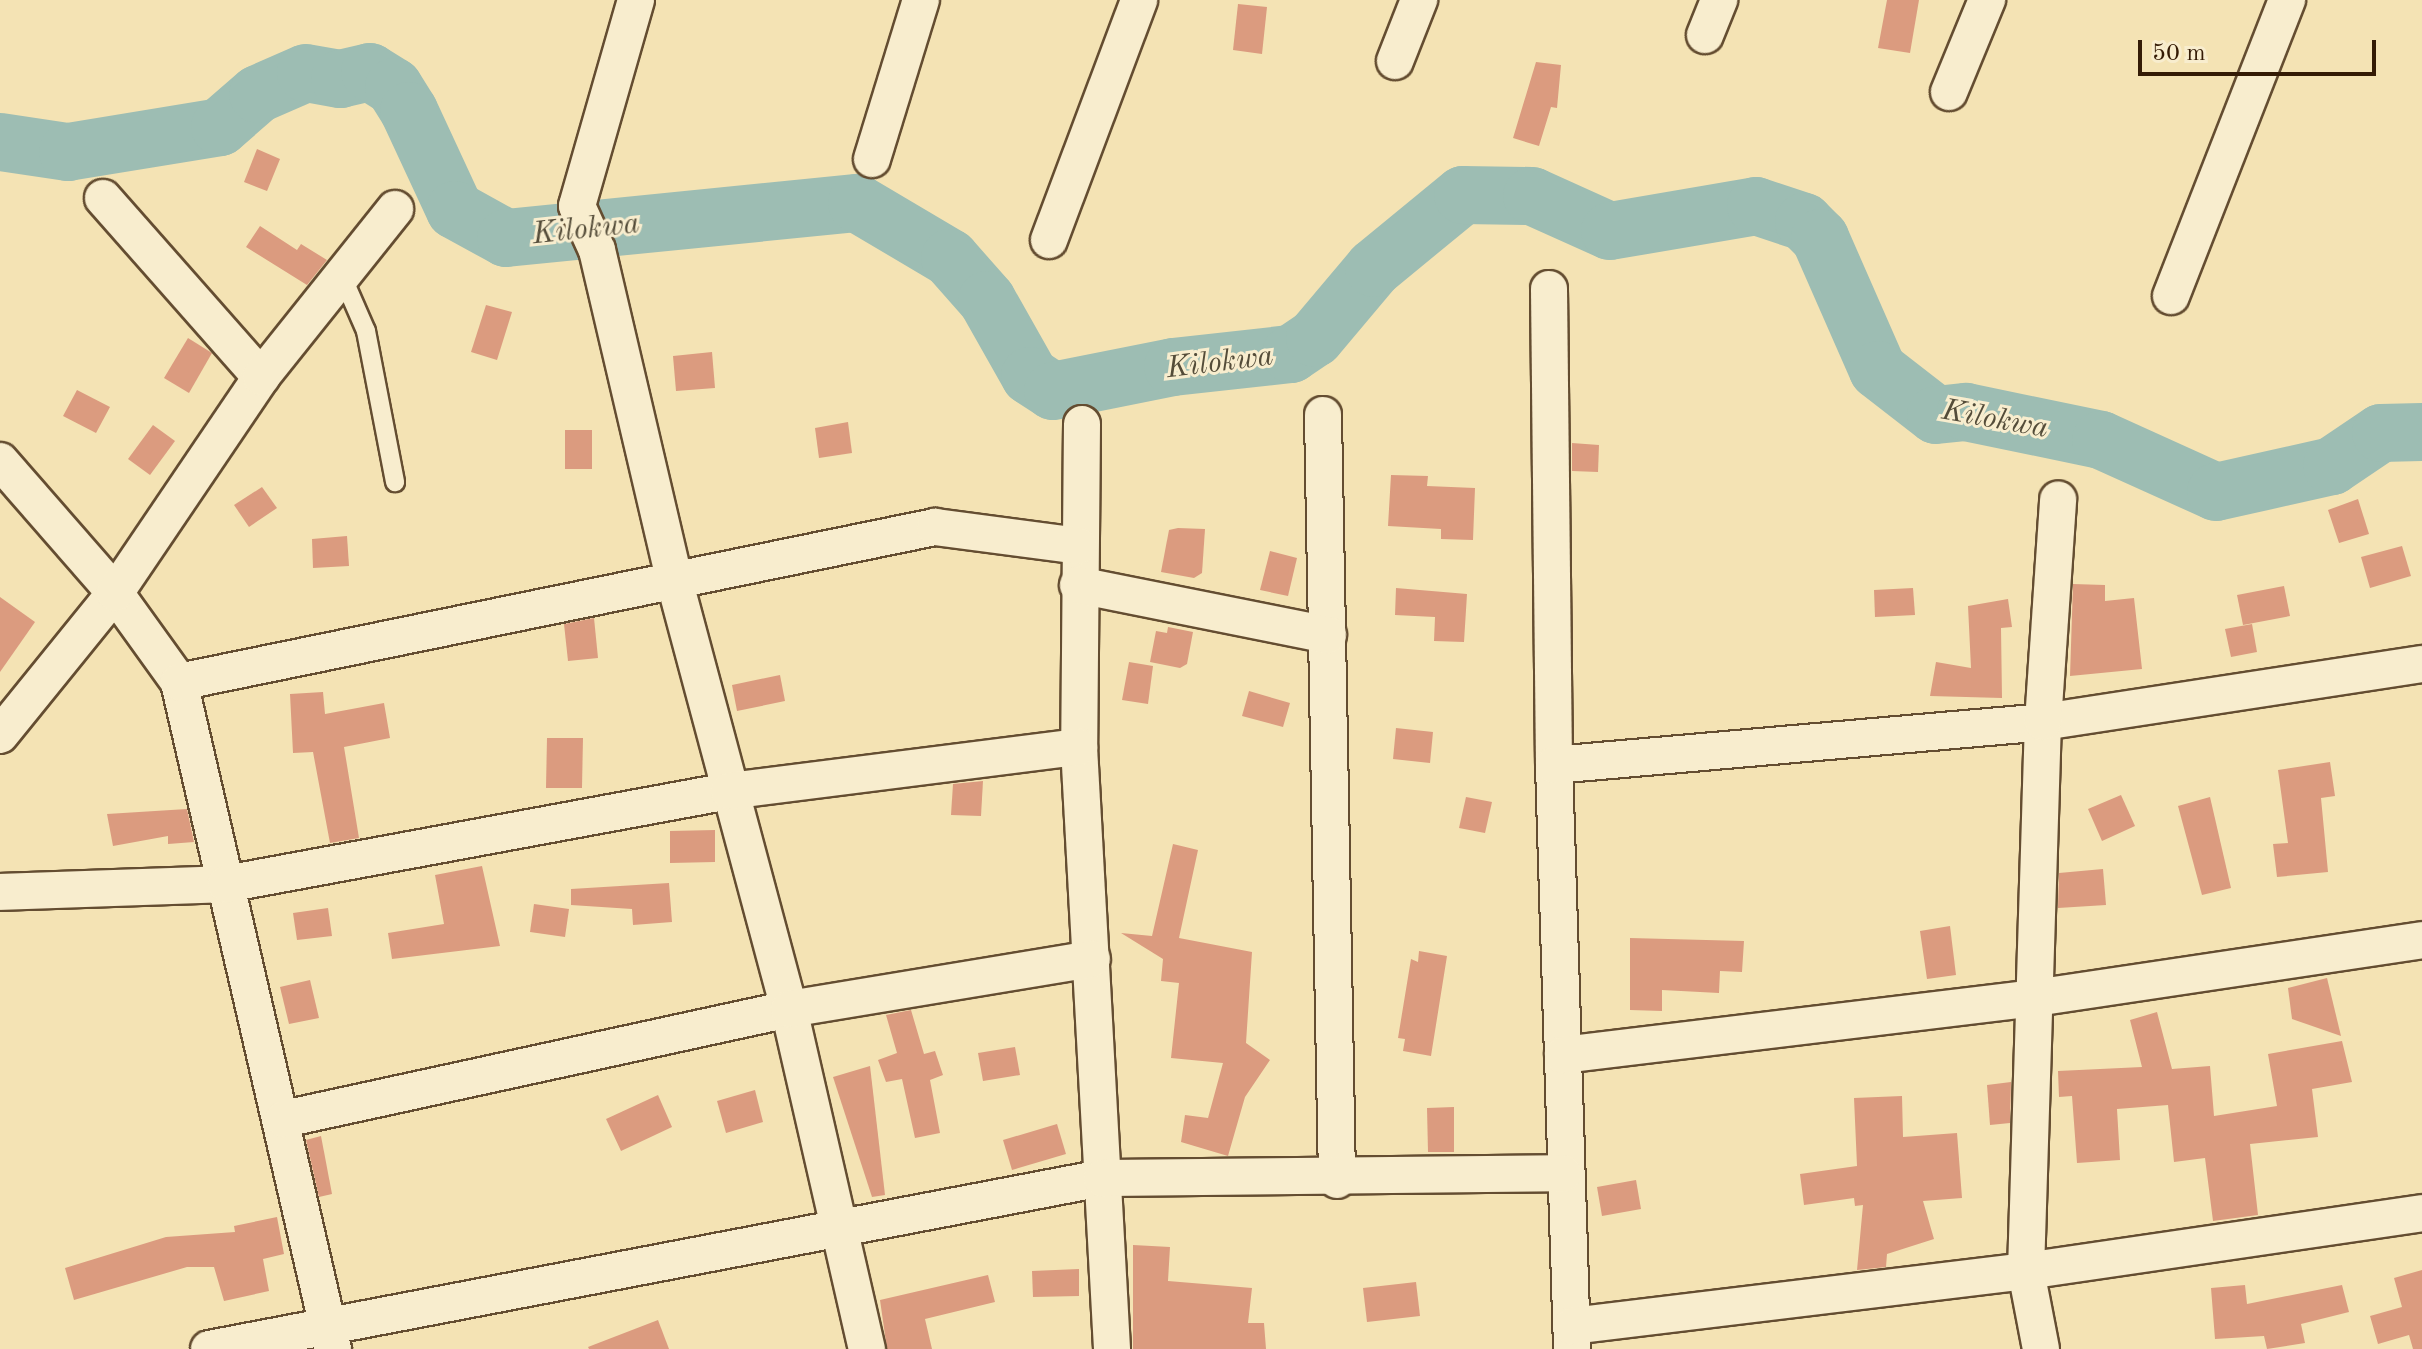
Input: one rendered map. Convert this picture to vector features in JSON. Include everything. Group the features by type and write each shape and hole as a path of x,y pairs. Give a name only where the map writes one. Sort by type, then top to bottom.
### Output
{"street":[{"path":"636,0 577,206 597,250 675,583 789,1009 867,1349"},
{"path":"872,159 921,0"},
{"path":"1049,240 1139,0"},
{"path":"1395,61 1419,0"},
{"path":"1705,35 1719,0"},
{"path":"1949,92 1987,0"},
{"path":"2171,296 2287,0"},
{"path":"103,198 261,377"},
{"path":"0,735 115,593 261,377 395,209"},
{"path":"1549,289 1554,765 1563,1055 1563,1173 1572,1337 2422,1213"},
{"path":"1323,415 1337,1180"},
{"path":"1082,424 1078,585 1079,747 1112,1349"},
{"path":"0,461 115,593 179,682 284,1119 330,1338"},
{"path":"2041,1349 2026,1271 2043,722 2058,500"},
{"path":"179,682 675,583 935,527 1079,546"},
{"path":"1078,585 1328,635"},
{"path":"1554,765 2043,722 2422,664"},
{"path":"0,892 226,884 729,791 1079,747"},
{"path":"1563,1055 2035,998 2422,940"},
{"path":"284,1119 789,1009 1092,959"},
{"path":"209,1349 330,1338 838,1226 1102,1178 1337,1180 1563,1173"}],"lane":[{"path":"342,276 366,331 395,482"}],"building":[{"path":"1887,0 1919,0 1910,53 1878,48"},
{"path":"1238,4 1267,7 1262,54 1233,50"},
{"path":"1536,62 1561,65 1557,108 1551,107 1539,146 1513,138"},
{"path":"257,149 280,159 267,191 244,182"},
{"path":"260,226 297,250 301,244 327,260 307,285 246,247"},
{"path":"486,305 512,312 497,360 471,352"},
{"path":"188,338 212,353 189,393 164,378"},
{"path":"712,352 715,388 676,391 673,356"},
{"path":"77,390 110,407 96,433 63,416"},
{"path":"848,422 852,453 819,458 815,428"},
{"path":"153,425 175,441 150,475 128,459"},
{"path":"565,430 592,430 592,469 565,469"},
{"path":"1572,443 1599,445 1598,472 1572,471"},
{"path":"1391,475 1428,476 1427,486 1475,488 1473,540 1441,539 1441,529 1388,526"},
{"path":"262,487 277,508 249,527 234,505"},
{"path":"2358,499 2369,534 2339,543 2328,510"},
{"path":"1205,529 1202,573 1194,578 1161,572 1169,530"},
{"path":"347,536 349,566 313,568 312,539"},
{"path":"2402,546 2411,576 2370,588 2361,557"},
{"path":"1270,551 1297,558 1288,596 1260,590"},
{"path":"2073,584 2105,585 2105,601 2134,598 2142,669 2070,676"},
{"path":"2284,586 2290,616 2243,625 2237,595"},
{"path":"1396,588 1467,594 1464,642 1434,641 1435,617 1395,615"},
{"path":"1913,588 1915,615 1875,617 1874,590"},
{"path":"0,597 35,622 0,672"},
{"path":"2008,599 2012,627 2001,628 2002,698 1930,696 1936,662 1971,668 1968,606"},
{"path":"594,618 598,658 568,661 564,624"},
{"path":"2252,624 2257,652 2231,657 2225,629"},
{"path":"1168,627 1193,632 1187,664 1180,668 1150,662 1156,631 1167,633"},
{"path":"1129,662 1153,666 1148,704 1122,700"},
{"path":"780,675 785,701 737,711 732,685"},
{"path":"1249,691 1290,703 1283,727 1242,716"},
{"path":"323,692 325,714 384,703 390,738 344,747 359,838 330,843 313,752 293,753 290,694"},
{"path":"1396,728 1433,732 1430,763 1393,759"},
{"path":"547,738 583,738 582,788 546,788"},
{"path":"2330,762 2335,796 2321,798 2328,872 2277,877 2273,844 2288,843 2278,770"},
{"path":"983,781 981,816 951,815 953,784"},
{"path":"2121,795 2135,826 2102,841 2088,809"},
{"path":"1466,797 1492,802 1485,833 1459,828"},
{"path":"2210,797 2231,888 2202,895 2178,806"},
{"path":"187,809 194,842 168,844 168,836 113,846 107,814"},
{"path":"715,830 715,862 670,863 670,831"},
{"path":"1173,844 1198,850 1179,938 1252,952 1246,1043 1270,1060 1245,1097 1228,1156 1181,1142 1185,1115 1208,1118 1223,1063 1171,1058 1179,983 1161,981 1163,959 1121,933 1152,936"},
{"path":"482,866 500,946 392,959 388,933 444,924 435,875"},
{"path":"2103,869 2106,905 2058,908 2059,873"},
{"path":"669,883 672,922 633,925 632,909 571,905 571,889"},
{"path":"534,904 569,909 565,937 530,932"},
{"path":"328,908 332,936 297,940 293,913"},
{"path":"1950,926 1956,975 1927,979 1920,931"},
{"path":"1630,938 1744,941 1742,972 1720,971 1719,993 1662,990 1662,1011 1630,1010"},
{"path":"1419,951 1447,956 1431,1056 1403,1051 1405,1039 1398,1038 1411,959 1418,962"},
{"path":"2327,978 2341,1036 2292,1019 2288,988"},
{"path":"310,980 319,1018 289,1024 280,987"},
{"path":"911,1010 924,1054 935,1051 943,1075 930,1080 940,1133 915,1138 902,1079 886,1082 878,1060 897,1053 886,1015"},
{"path":"2157,1012 2172,1069 2210,1066 2214,1116 2277,1106 2268,1054 2342,1041 2352,1082 2312,1089 2318,1137 2250,1144 2258,1215 2213,1221 2205,1158 2174,1162 2168,1105 2117,1109 2120,1160 2077,1163 2072,1096 2059,1097 2058,1071 2142,1067 2130,1020"},
{"path":"1015,1047 1020,1075 983,1081 978,1053"},
{"path":"870,1066 885,1195 872,1197 833,1077"},
{"path":"2011,1082 2010,1123 1990,1125 1987,1085"},
{"path":"755,1090 763,1122 726,1133 717,1101"},
{"path":"658,1095 672,1127 621,1151 606,1119"},
{"path":"1902,1096 1903,1137 1957,1133 1962,1198 1923,1201 1934,1239 1887,1254 1886,1267 1857,1270 1863,1205 1855,1206 1854,1198 1804,1205 1800,1174 1857,1166 1854,1098"},
{"path":"1454,1107 1454,1152 1428,1152 1427,1108"},
{"path":"1057,1124 1066,1154 1012,1170 1003,1140"},
{"path":"321,1136 332,1194 319,1197 306,1140"},
{"path":"1636,1180 1641,1209 1602,1216 1597,1187"},
{"path":"277,1217 284,1254 263,1259 269,1291 224,1301 214,1267 187,1267 74,1300 65,1268 166,1237 235,1232 234,1226"},
{"path":"1133,1245 1170,1247 1168,1281 1252,1288 1248,1323 1264,1323 1266,1349 1133,1349"},
{"path":"1079,1269 1079,1296 1033,1297 1032,1271"},
{"path":"2422,1270 2422,1349 2413,1349 2409,1335 2378,1344 2370,1316 2402,1307 2394,1278"},
{"path":"988,1275 995,1302 925,1319 932,1349 887,1349 880,1300"},
{"path":"1416,1282 1420,1316 1367,1322 1363,1288"},
{"path":"2245,1285 2247,1304 2342,1285 2349,1312 2301,1324 2305,1343 2267,1349 2264,1336 2215,1339 2211,1288"},
{"path":"658,1320 669,1349 588,1347"}],"waterway":[{"name":"Kilokwa","path":"0,142 68,152 220,127 258,94 306,73 340,79 370,72 394,87 409,111 455,210 506,238 857,203 950,258 987,300 1030,376 1053,391 1173,367 1291,354 1315,338 1374,268 1463,195 1532,196 1610,231 1756,206 1804,222 1820,238 1878,370 1936,415 1966,412 2101,440 2216,492 2332,466 2381,433 2422,432"}]}
